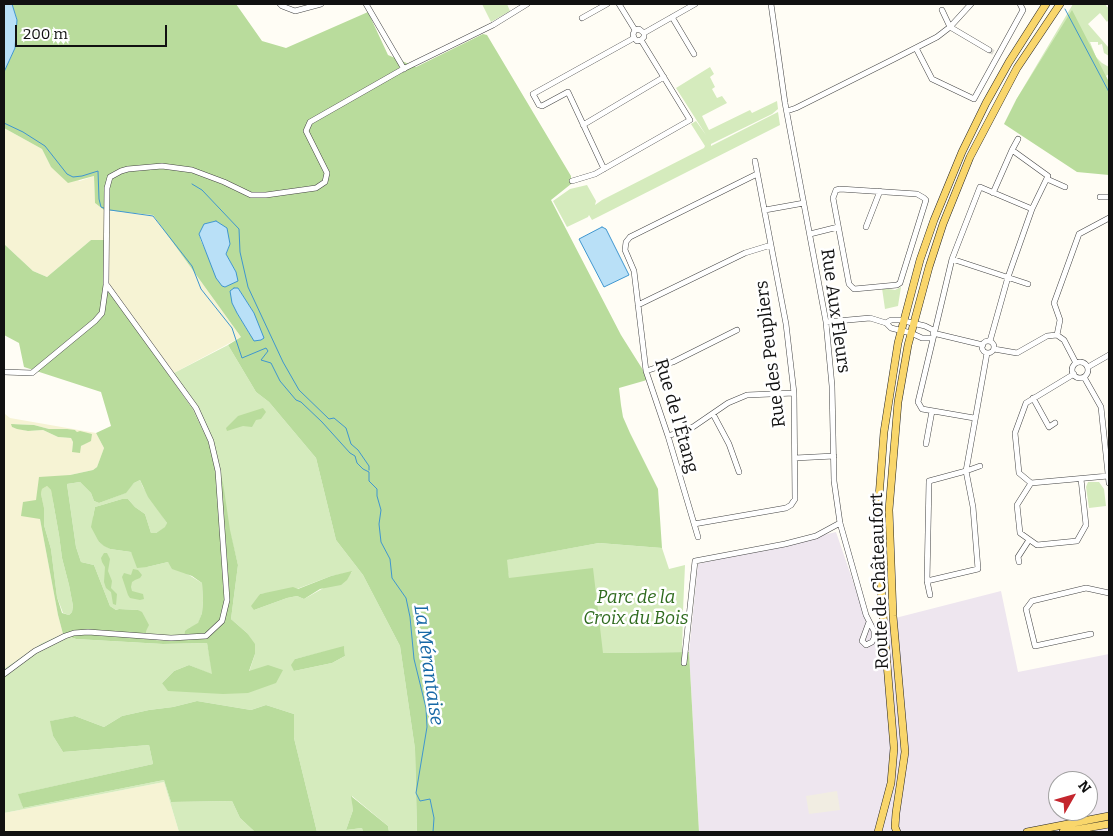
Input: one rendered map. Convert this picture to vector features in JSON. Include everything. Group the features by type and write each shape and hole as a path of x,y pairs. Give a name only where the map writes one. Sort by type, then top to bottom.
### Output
{"main road":[{"name":"Route de Châteaufort","path":"897,832 895,827 896,813 905,752 893,616 889,510 898,402 907,332 904,321 913,285 934,220 962,152 1009,62 1046,4"},
{"name":"Route de Châteaufort","path":"878,832 891,783 894,748 882,603 878,510 884,432 907,332 914,324 940,232 970,157 1017,68 1060,4"},
{"path":"1027,832 1109,816"},
{"path":"1063,832 1109,824"}],"street":[{"path":"280,4 295,11 321,4"},
{"path":"366,4 406,68"},
{"path":"4,372 32,374 90,326 102,313 106,284 107,188 110,178 121,171 152,166 192,170 251,195 266,195 320,186 325,182 327,173 306,132 310,122 406,68 493,25 527,4"},
{"path":"582,18 607,4"},
{"path":"619,4 635,30"},
{"path":"644,32 695,4"},
{"name":"Rue Aux Fleurs","path":"772,4 787,111 826,322 832,386 834,481 840,523 869,622"},
{"path":"787,111 937,37 950,27 971,4"},
{"path":"916,48 932,79 974,99 1023,10 1020,4"},
{"path":"942,10 950,27 989,50"},
{"path":"672,17 694,54"},
{"path":"635,30 641,29 644,32"},
{"path":"635,30 632,34 634,38 637,41 642,40"},
{"path":"642,40 644,32"},
{"path":"604,169 568,92 542,106 533,95 634,38"},
{"path":"572,181 595,174 690,120 642,40"},
{"path":"583,125 664,77"},
{"path":"993,193 1018,139"},
{"path":"990,341 1008,277 1032,209 1048,176 1012,150"},
{"name":"Rue des Peupliers","path":"694,524 786,508 795,499 794,394 786,324 755,161"},
{"name":"Rue de l'Étang","path":"698,537 668,436 646,371 634,271 625,250 626,242 630,237 757,174"},
{"path":"1047,179 1064,187"},
{"path":"974,418 922,409 918,402 952,259 980,187 1032,209"},
{"path":"836,190 917,194 926,200 900,283 897,285 858,289 851,287 838,227 833,198 836,190"},
{"path":"866,227 880,191"},
{"path":"1100,197 1109,197"},
{"path":"765,210 804,203"},
{"path":"1056,335 1060,320 1054,303 1079,234 1109,218"},
{"path":"810,234 838,227"},
{"path":"638,305 745,253 771,245"},
{"path":"952,259 1028,284"},
{"path":"4,674 35,651 56,640 74,634 88,632 171,638 206,636 222,621 227,600 218,471 211,441 196,408 106,284"},
{"path":"826,322 870,318 886,323 891,328 922,338 933,334 983,344 990,341"},
{"path":"886,323 891,320 904,321 925,326 933,334"},
{"path":"646,371 673,362 737,330"},
{"path":"994,349 1017,353 1047,336 1056,335 1064,340 1076,363"},
{"path":"990,341 994,344 994,349"},
{"path":"983,344 983,350 987,353"},
{"path":"987,353 994,349"},
{"path":"927,581 978,569 973,507 966,471 987,353"},
{"path":"1088,367 1109,355"},
{"path":"1076,363 1083,363 1088,367"},
{"path":"1076,363 1073,368 1074,374 1078,377 1084,377 1088,373 1088,367"},
{"path":"1074,374 1026,403 1015,433 1019,473 1031,483 1108,476"},
{"path":"1084,377 1101,407 1109,483"},
{"path":"668,436 692,427 728,403 747,395 794,394"},
{"path":"1033,398 1049,427 1055,423"},
{"path":"926,444 932,411"},
{"path":"713,414 729,444 738,472"},
{"path":"795,458 834,456"},
{"path":"930,595 927,581 928,481 980,466"},
{"path":"1031,483 1017,505 1020,533 1037,546 1077,541 1086,525 1081,478"},
{"path":"684,663 695,561 785,544 816,536 840,523"},
{"path":"1019,562 1018,558 1029,540"},
{"path":"1091,634 1035,646 1026,609 1032,601 1086,588 1109,593"}],"shaded area":[{"path":"4,128 42,149 51,167 80,181 94,176 95,203 104,210 104,240 91,240 47,277 33,271 4,244"},
{"path":"108,211 153,215 241,337 174,373 108,283"},
{"path":"5,414 10,418 96,433 104,448 97,467 93,470 70,475 40,519 63,634 42,643 4,669","holes":["15,424 34,425 49,429 75,430 86,443 72,452 73,442 71,438 58,437 43,430 28,431 12,427"]},
{"path":"836,532 868,625 1001,591 1018,672 1109,654 1109,832 699,832 689,652 698,564"},
{"path":"164,782 179,832 4,832 4,813"},
{"path":"837,791 840,810 809,814 806,796"}],"green space":[{"path":"12,4 236,4 262,41 286,48 368,12 388,55 416,67 483,34 487,35 571,176 571,184 551,200 621,335 643,370 647,380 619,388 623,417 658,489 662,548 599,543 507,560 509,578 593,568 603,653 689,652 699,832 417,832 415,749 400,646 363,575 336,540 316,458 269,402 256,392 228,345 241,337 153,215 104,210 95,203 94,176 68,183 51,167 42,149 4,128 4,72 15,48 17,20","holes":["216,221 230,244 226,254 236,272 233,282 225,287 222,286 199,234 205,224","238,288 254,313 249,333 237,313"]},
{"path":"482,4 507,4 510,11 491,22"},
{"path":"1073,4 1107,4 1106,6 1109,8 1109,19 1107,22 1100,13 1088,24 1109,48 1109,56 1104,53 1102,44 1098,45 1098,42 1090,42 1096,57 1109,67 1107,79 1016,100"},
{"path":"1072,10 1109,82 1109,175 1077,172 1004,124 1016,100"},
{"path":"710,67 714,74 710,77 715,87 712,89 717,98 722,96 727,103 702,116 709,130 750,110 752,113 777,101 778,109 772,114 711,144 711,146 778,112 780,125 592,220 589,215 567,227 553,201 570,189 587,185 596,201 595,205 704,148 705,146 691,124 696,121 706,135 676,88"},
{"path":"91,240 104,240 104,283 192,408 207,439 223,483 230,530 238,565 231,619 247,633 255,644 255,654 249,671 268,665 283,670 276,683 248,693 223,694 168,691 162,683 174,671 189,665 212,674 207,643 163,644 76,639 63,634 40,519 21,516 23,502 36,500 39,477 70,475 93,470 97,467 104,448 96,433 111,426 101,392 24,367 19,343 4,335 4,244 33,271 47,277","holes":["140,480 148,497 167,523 165,527 156,533 151,533 145,514 128,499 95,507 91,527 99,542 104,546 110,549 131,552 137,568 168,562 172,569 192,576 202,583 202,613 198,623 185,631 184,639 166,641 145,639 149,625 142,612 138,610 116,610 110,606 94,565 81,562 76,547 67,484 80,482 91,493 94,501 99,503 126,493 134,483","47,486 51,490 62,558 73,606 72,612 69,615 62,613 57,597 51,549 44,525 44,508 41,494 42,489"]},
{"path":"901,287 898,306 885,309 882,288 895,290"},
{"path":"228,345 256,392 269,402 316,458 336,540 363,575 400,646 415,749 417,832 389,832 388,826 352,796 353,810 346,830 362,828 363,832 317,832 294,738 294,714 266,705 251,710 197,701 122,716 104,727 75,716 51,721 53,736 63,752 149,745 153,764 19,794 23,808 164,780 171,802 232,801 240,818 255,832 179,832 164,782 4,813 4,669 42,643 63,634 76,639 163,644 207,643 213,675 189,665 174,671 162,683 249,672 255,654 247,633 231,619 238,565 207,439 174,373","holes":["352,572 304,599 297,596 287,598 254,610 260,594 297,589 331,576","344,647 345,656 332,663 294,671 295,659"]},
{"path":"263,408 266,412 261,419 256,420 252,427 243,426 227,431 226,428 238,416"},
{"path":"11,424 80,431 92,434 91,441 81,446 80,453 72,452 73,442 71,438 58,437 43,430 28,431 17,429 12,427"},
{"path":"140,480 167,523 166,527 156,533 151,533 145,514 128,499 122,499 95,507 93,517 99,542 110,549 131,552 134,557 147,567 168,562 202,583 202,613 198,624 189,628 184,639 166,641 145,639 147,629 138,610 116,610 110,606 94,565 81,562 76,547 67,484 80,482 91,493 94,501 99,503 125,493 134,483"},
{"path":"1088,482 1099,482 1104,489 1106,506 1089,508 1086,487"},
{"path":"47,486 51,490 62,558 73,606 72,612 69,615 63,613 57,597 51,549 44,525 44,508 41,494 42,489"},
{"name":"Parc de la Croix du Bois","path":"599,543 662,548 669,569 685,565 683,611 677,606 683,612 682,652 603,653 509,578 506,560"},
{"path":"104,553 107,553 110,559 108,571 112,581 111,588 117,594 116,605 113,604 111,592 106,588 104,582 105,567 101,558"},
{"path":"133,569 138,570 142,575 132,582 132,591 143,594 144,599 130,598 128,595 122,577 124,573 131,575"},
{"path":"352,571 347,580 341,585 320,589 304,599 297,596 287,598 254,610 251,606 260,594 293,587 298,589 331,576"},
{"path":"344,646 345,656 332,663 294,671 291,665 295,659"},
{"path":"197,701 251,710 266,705 294,714 294,738 317,832 255,832 240,818 232,801 171,802 164,780 23,808 18,794 153,764 149,745 63,752 53,736 50,721 75,716 104,727 122,716"},
{"path":"351,796 388,826 389,832 363,832 362,828 346,830 353,810"}],"water":[{"path":"4,4 12,4 17,20 15,48 4,72"},
{"path":"216,221 227,228 230,244 226,254 236,272 238,281 225,287 216,278 199,234 204,224"},
{"path":"602,227 606,229 629,275 604,287 579,239"},
{"path":"238,288 254,313 264,338 261,340 254,341 237,313 232,303 230,291"}],"waterway":[{"path":"1065,9 1109,92"},
{"name":"La Mérantaise","path":"4,123 45,146 67,174 73,177 98,171 99,199 101,207 106,209"},
{"path":"192,184 202,190 239,229 240,252 248,287 283,362 299,390 329,419 334,418 346,428 351,444 358,450 369,466 369,470"},
{"name":"La Mérantaise","path":"110,210 153,216 192,266 201,289 232,328 242,358 266,348 268,351 261,360 271,363 280,381 296,400 301,402 322,422 355,456 357,463 369,472 369,481 377,489 381,510 379,524 381,542 390,559 392,578 406,598 410,617 414,659 426,708 427,727 416,793 420,801 430,799 434,818 433,832"}],"tunnel":[{"path":"989,50 996,54"}]}
